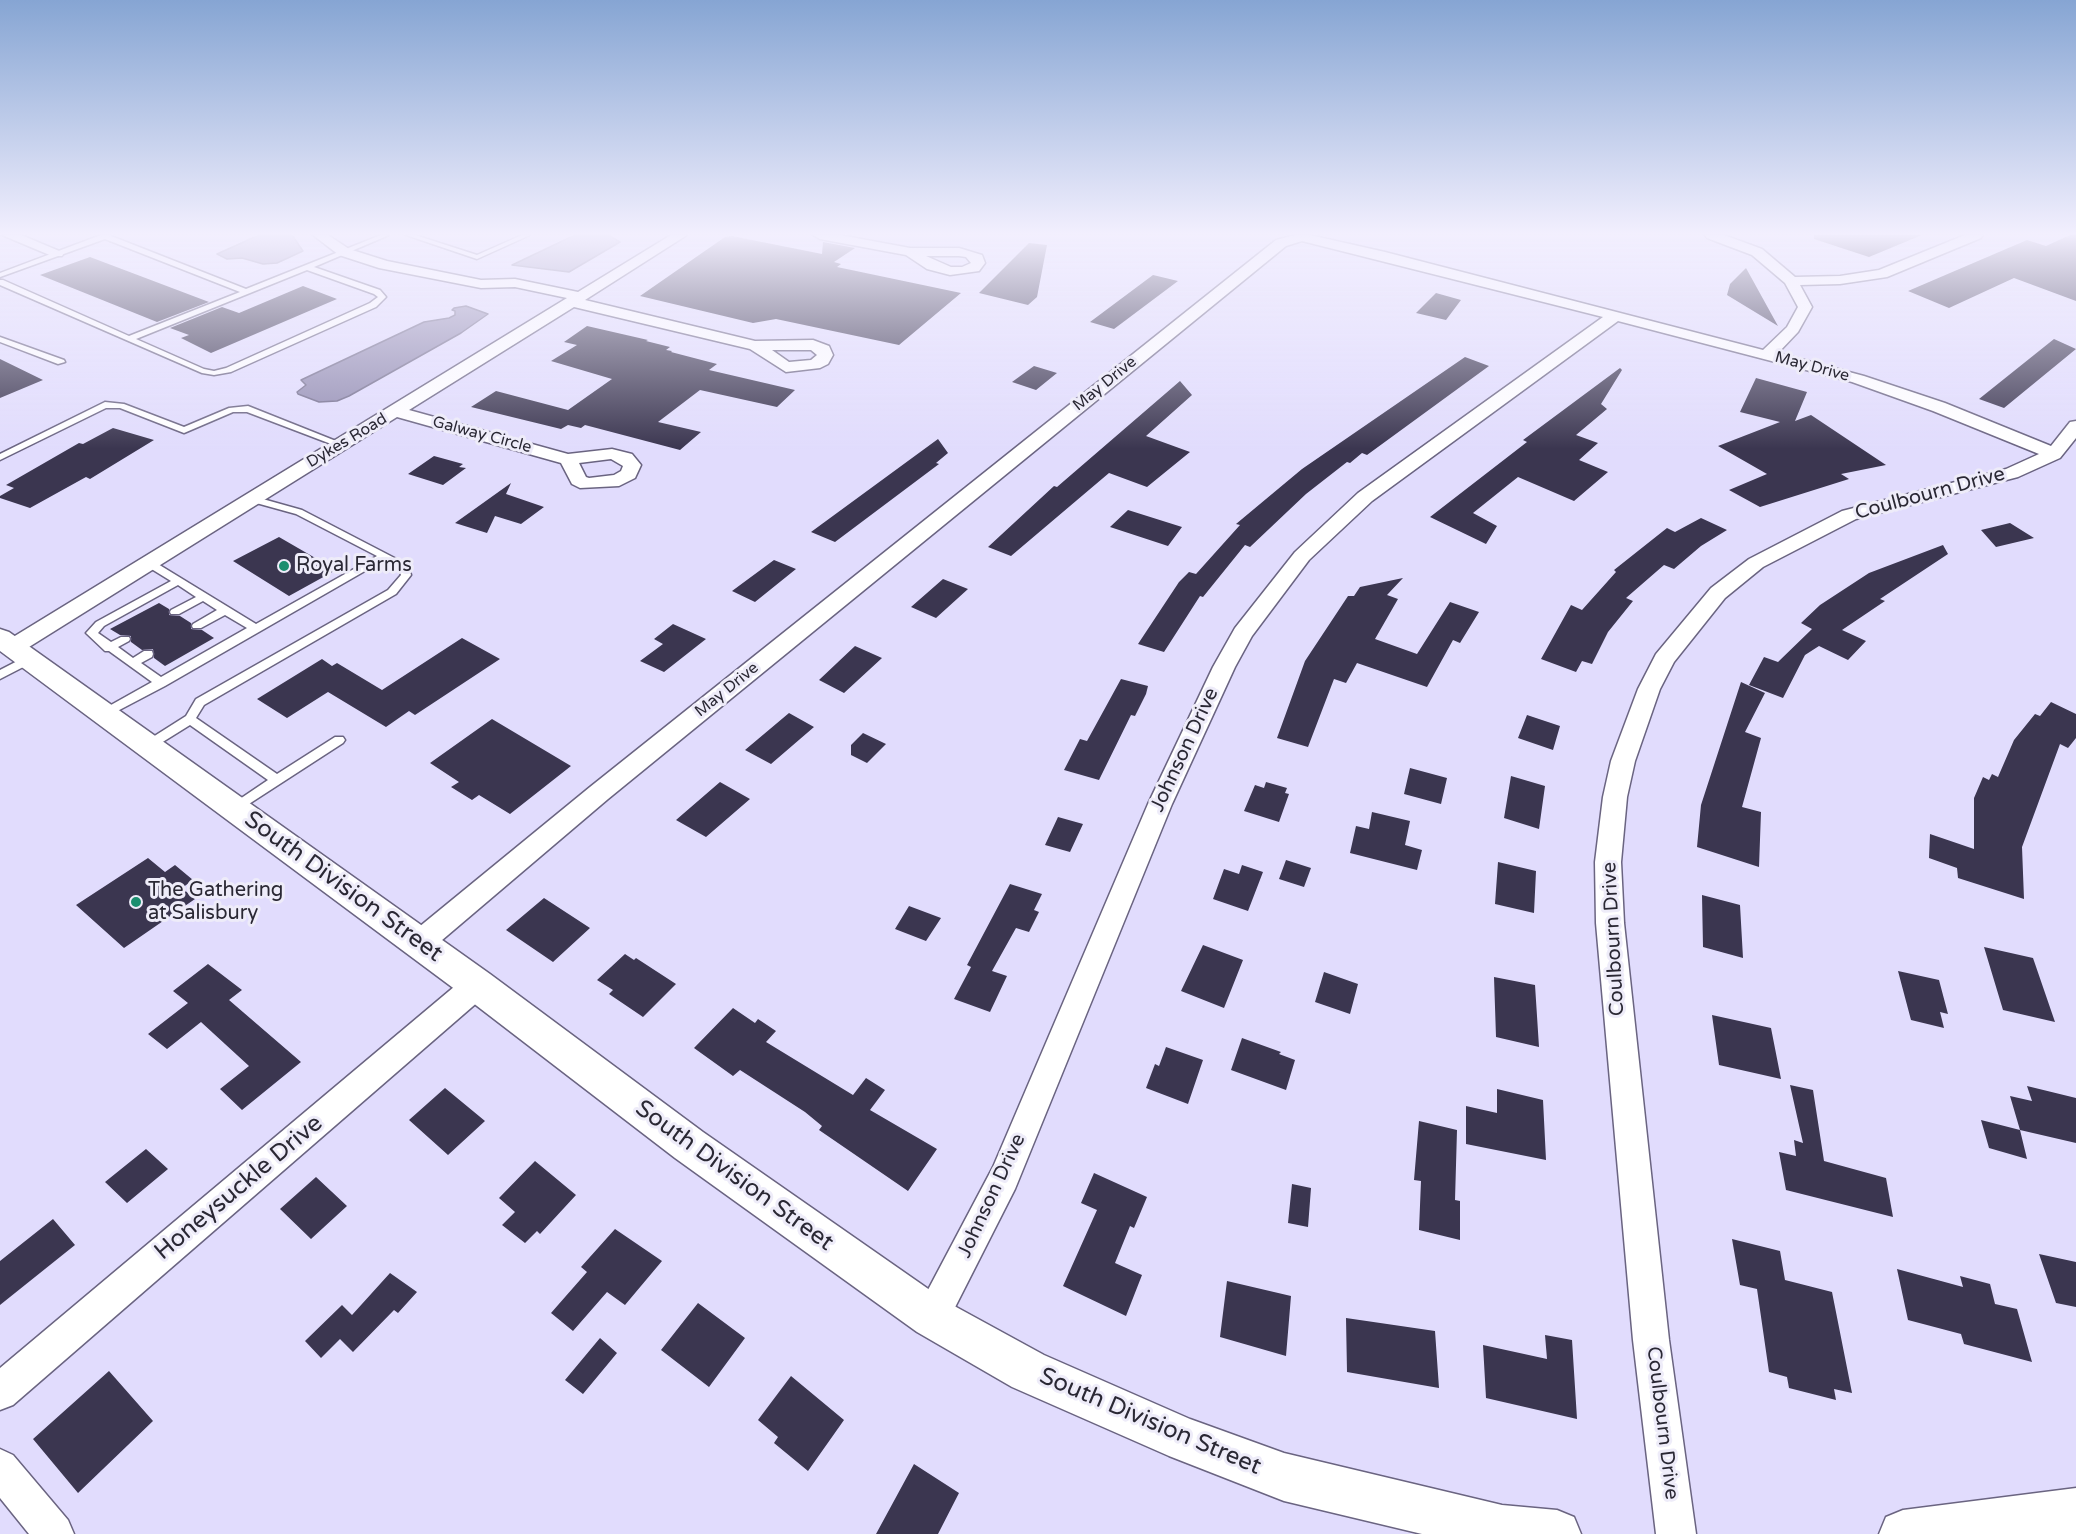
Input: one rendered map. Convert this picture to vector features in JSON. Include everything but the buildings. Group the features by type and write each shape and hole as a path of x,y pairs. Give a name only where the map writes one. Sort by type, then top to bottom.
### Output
{"street":[{"name":"Dykes Road","path":"11,654 149,563 566,307"},
{"path":"592,307 755,345"},
{"name":"May Drive","path":"417,944 608,786 1202,307"},
{"name":"May Drive","path":"1578,307 1858,379 1939,407 2054,454"},
{"path":"1767,355 1793,329 1805,307"},
{"name":"Johnson Drive","path":"932,1317 1004,1178 1160,804 1224,667 1243,633 1302,556 1365,496 1615,316"},
{"name":"Galway Circle","path":"396,412 568,459"},
{"name":"Coulbourn Drive","path":"1676,1534 1651,1340 1610,923 1609,851 1615,797 1627,751 1649,690 1664,659 1718,593 1756,563 1849,514 2012,473 2054,454 2076,426"},
{"name":"South Division Street","path":"11,654 106,713 417,944 477,985 689,1145 932,1317 1028,1371 1185,1440 1284,1477 1502,1529 1557,1534"},
{"name":"Honeysuckle Drive","path":"0,1392 477,985"},
{"path":"0,1468 54,1534"},
{"path":"1903,1534 1966,1528 2076,1512"}],"lane":[{"path":"56,307 202,371 214,373 228,370 369,307"},
{"path":"129,339 210,307"},
{"path":"0,339 62,362"},
{"path":"0,458 105,405 121,406 184,430 232,410 248,409 342,444"},
{"path":"149,745 189,719 200,702 400,585 406,575 404,567 299,512 252,499"},
{"path":"106,713 384,556"},
{"path":"149,563 256,629"},
{"path":"161,683 91,633 100,624 178,581"},
{"path":"175,612 203,597"},
{"path":"197,626 225,610"},
{"path":"109,648 125,639"},
{"path":"132,663 147,654"},
{"path":"189,719 277,780"},
{"path":"235,808 339,740"}],"shaded area":[{"path":"468,307 488,314 461,333 349,396 337,401 319,402 298,394 297,392 306,385 301,380 424,322 449,318 455,315 455,311 452,310"}],"place":[{"name":"Royal Farms","path":"284,566"},
{"name":"The Gathering at Salisbury","path":"136,902"}]}
